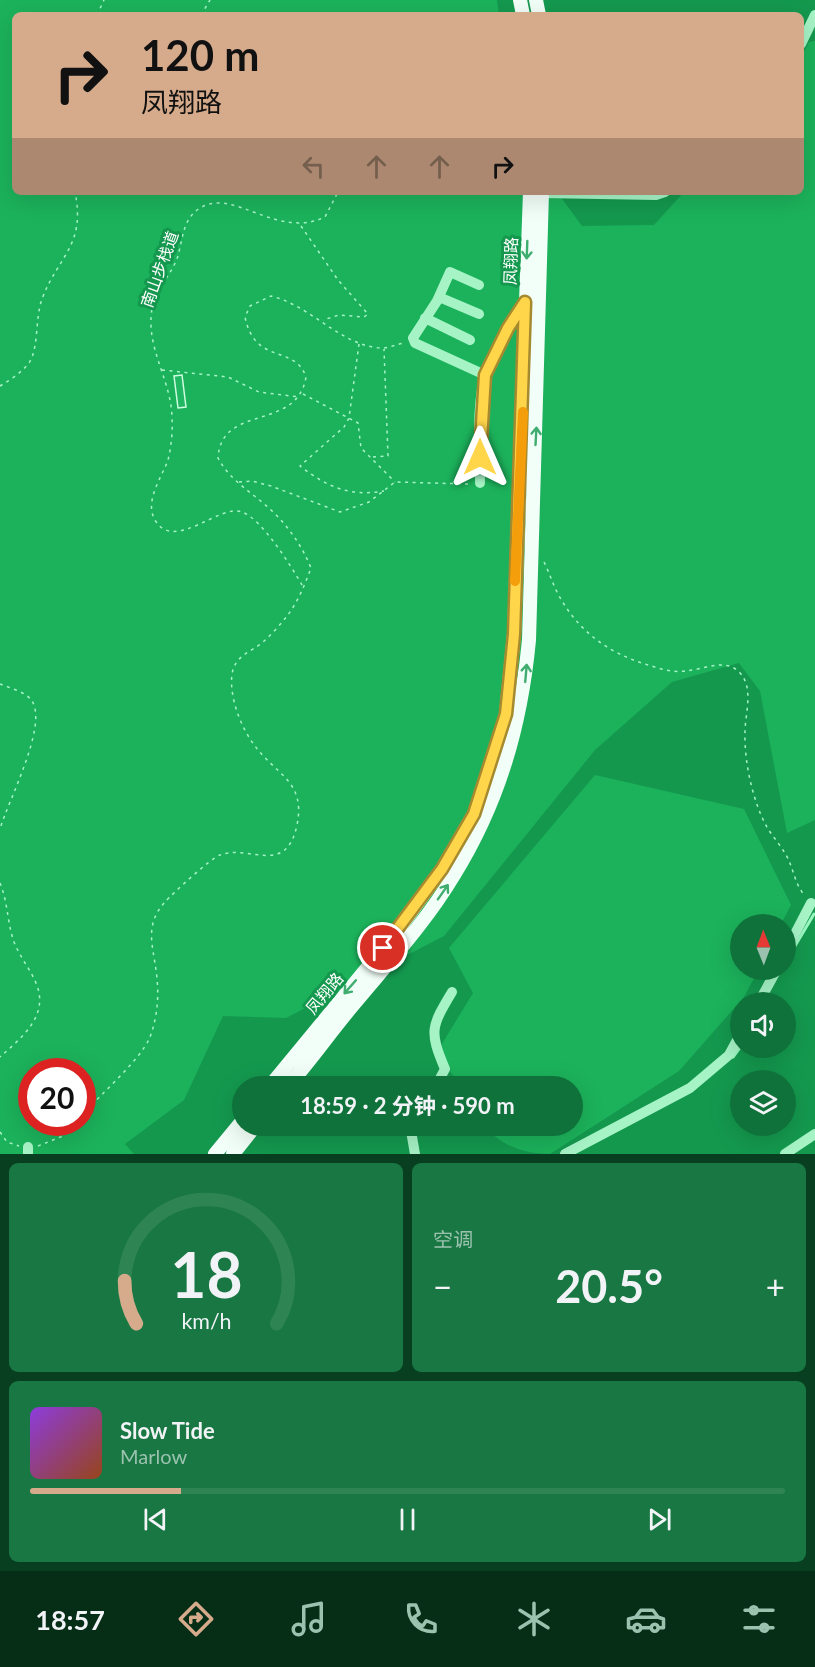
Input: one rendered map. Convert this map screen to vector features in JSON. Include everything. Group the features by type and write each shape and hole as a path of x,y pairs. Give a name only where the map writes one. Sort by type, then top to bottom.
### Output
{"main road":[{"name":"凤翔路","path":"278,1076 396,933 426,892 474,814 489,772 506,714 512,670 522,466 525,302 538,195"},
{"name":"凤翔路","path":"296,1076 439,898 484,820 514,740 526,680 532,552 538,195"},
{"path":"215,1154 232,1133"},
{"path":"233,1154 247,1136"}],"street":[{"path":"804,38 815,15"},
{"path":"478,285 450,273 439,297 416,331 414,341 485,375"},
{"path":"439,297 479,314"},
{"path":"480,483 480,431 485,375 508,328 525,302"},
{"path":"425,318 470,340"},
{"path":"796,932 811,903"},
{"path":"441,1076 445,1069 433,1042 436,1018 452,992"},
{"path":"565,1154 690,1088 730,1053"},
{"path":"785,1154 815,1134"},
{"path":"412,1136 415,1154"}],"path":[{"path":"0,386 14,377 29,362 32,355 42,298 69,252 75,235 78,214 75,195"},
{"path":"323,320 339,315 364,317 368,314 338,280 300,225 325,217 336,195"},
{"name":"南山步栈道","path":"300,225 275,220 223,202 207,204 189,218 172,272 153,304 153,345 171,396 172,420 169,457 151,504 154,519 161,527 171,531 197,526 229,511 239,510 246,513 267,534 302,585"},
{"path":"96,1101 140,1053 149,1039 158,999 150,930 156,912 166,900 216,857 240,852 263,858 282,851 293,835 299,804 296,792 287,778 255,746 241,720 234,699 232,681 239,659 261,644 286,618 296,603 311,568 295,537 271,510 224,468 218,458 222,439 238,426 286,409 302,394 306,377 297,361 267,350 253,340 245,317 250,306 271,296 294,304 359,344 384,348 414,341"},
{"path":"359,344 349,418 344,427 300,466 317,479 354,494 385,491"},
{"path":"373,459 373,455 388,456 384,348"},
{"path":"161,370 228,377 259,392 299,398"},
{"path":"302,394 358,423 361,448 395,482 455,485 480,483"},
{"path":"238,482 261,483 339,512 357,508 395,482"},
{"path":"532,552 544,562 568,610 582,628 601,646 660,669 684,672 722,665 738,670 746,684 748,707 745,733 756,803 768,829 788,857 796,886 811,903"},
{"path":"0,684 30,698 34,704 36,716 31,748 0,829"},
{"path":"0,883 13,939 37,985 38,1008 35,1022 0,1057"},
{"path":"0,1132 7,1142 28,1151 46,1145 62,1136"}],"green space":[{"path":"0,0 497,0 499,12 12,12 12,195 559,195 582,226 654,225 681,195 804,195 804,51 809,42 815,41 815,820 787,833 760,691 739,663 672,682 595,750 444,936 286,1018 223,1016 184,1100 125,1144 134,1154 0,1154"},
{"path":"595,775 744,809 791,905 786,914 730,914 730,980 753,980 747,992 730,992 730,1013 679,1071 583,1133 583,1076 453,1076 437,1052 473,993 449,948"},
{"path":"496,1136 578,1136 550,1154 523,1150"}],"building":[{"path":"182,375 186,407 178,408 174,376"}],"waterway":[{"path":"796,944 814,914"}],"slow traffic":[{"path":"515,581 523,412"}],"route":[{"path":"383,948 442,869 474,814 496,752 506,714 512,670 522,466 525,302 508,328 485,375 480,457"}]}
